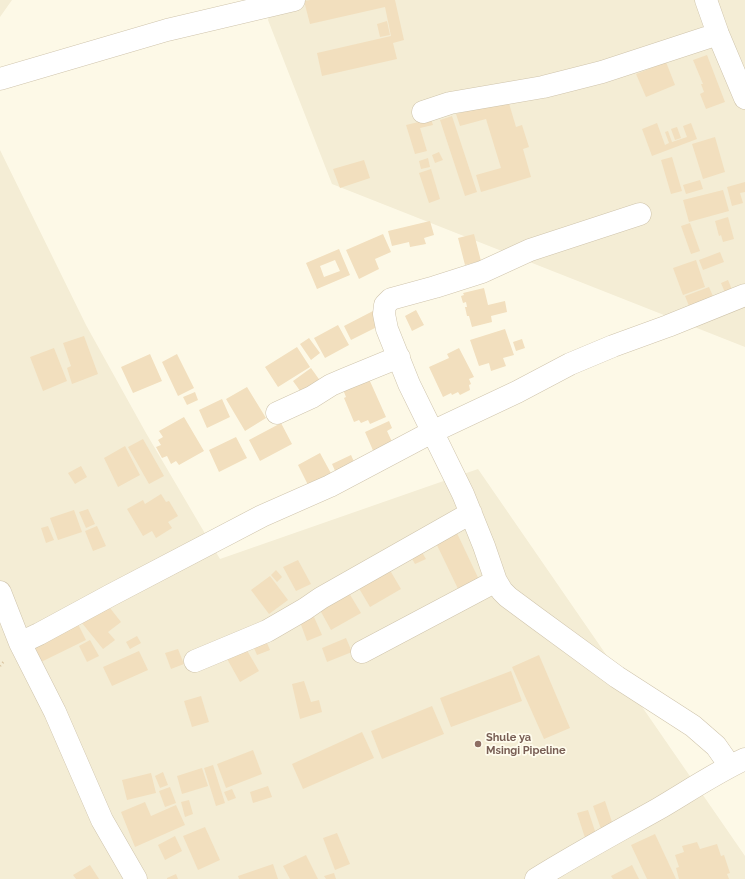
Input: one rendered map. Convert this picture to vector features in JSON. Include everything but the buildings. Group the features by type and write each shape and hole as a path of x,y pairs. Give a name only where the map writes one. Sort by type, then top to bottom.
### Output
{"street":[{"path":"0,78 167,30 294,0"},
{"path":"706,0 718,34 745,98"},
{"path":"422,112 450,102 543,87 583,77 718,34"},
{"path":"536,879 568,859 738,762 716,746 693,726 629,686 546,626 508,597 496,582 471,513 409,384 387,329 384,314 385,305 391,299 482,272 530,250 640,214"},
{"path":"20,643 40,634 262,516 330,486 432,432 517,392 556,371 588,356 641,337 745,294"},
{"path":"277,413 312,397 344,379 399,357"},
{"path":"195,661 267,631 327,594 471,513"},
{"path":"362,652 496,582"},
{"path":"0,592 20,643 55,712 102,820 136,879"}],"shaded area":[{"path":"0,0 12,0 0,17"},
{"path":"273,0 745,0 745,347 332,184 268,20"},
{"path":"0,150 86,325 146,433 220,559 478,469 745,856 745,879 0,879"}],"place":[{"name":"Shule ya Msingi Pipeline","path":"478,744"}]}
